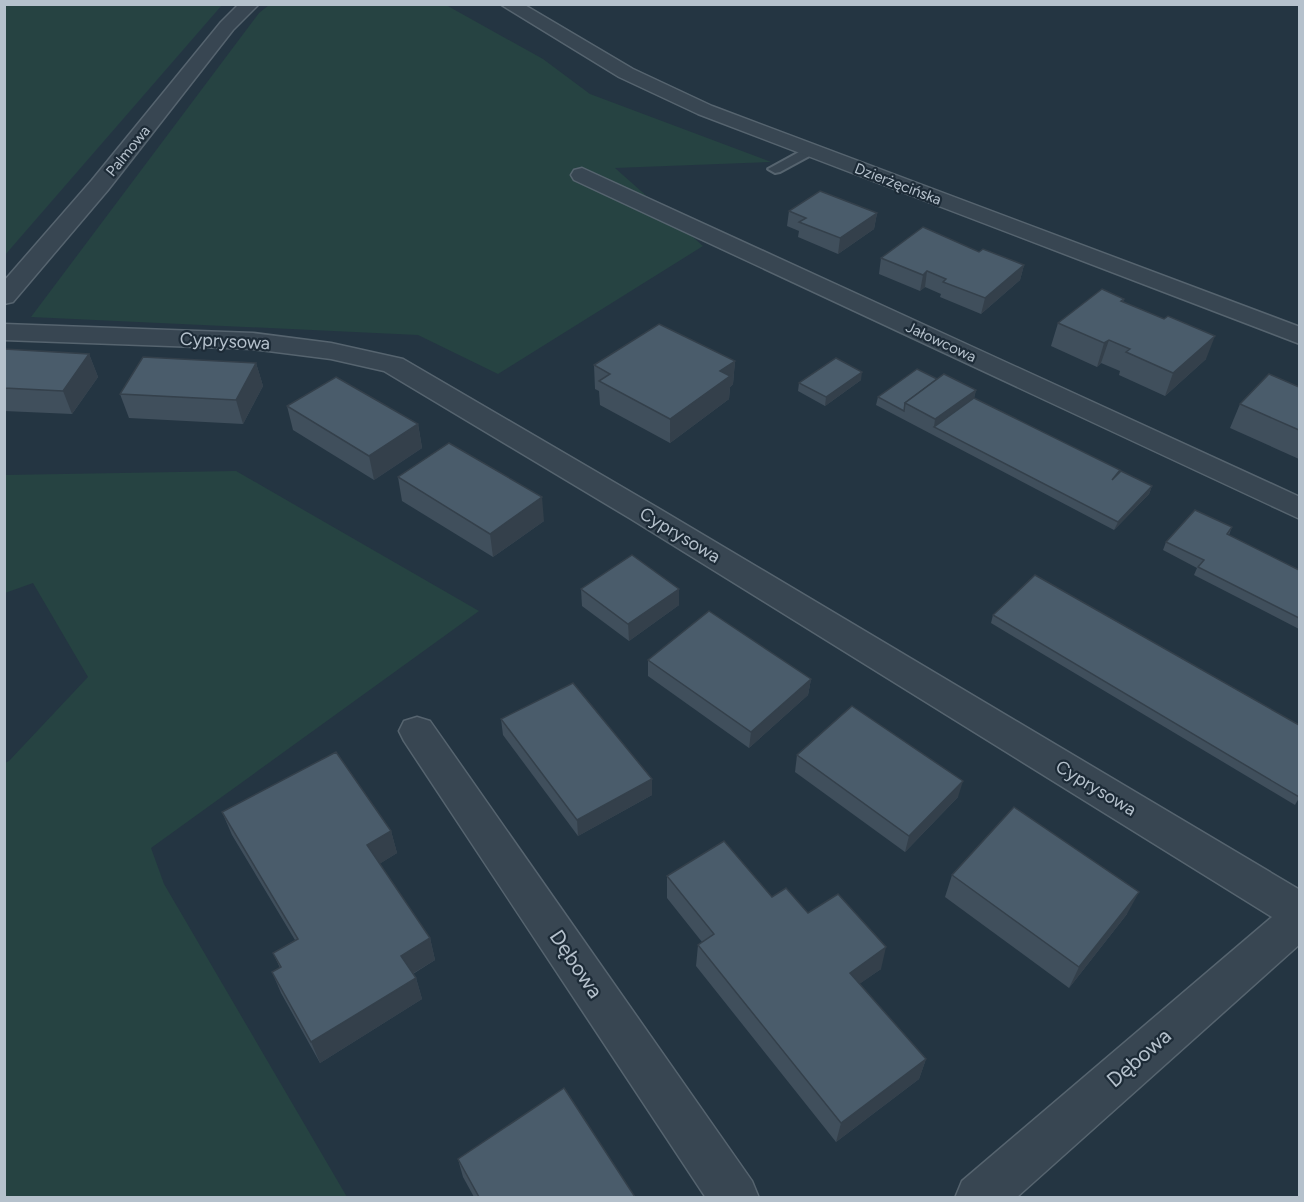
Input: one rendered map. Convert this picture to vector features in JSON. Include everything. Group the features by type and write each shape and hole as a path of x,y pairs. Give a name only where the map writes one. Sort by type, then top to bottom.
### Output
{"street":[{"name":"Palmowa","path":"4,297 107,176 227,26 250,4"},
{"name":"Dzierżęcińska","path":"509,4 636,77 705,110 1299,336"},
{"name":"Jałowcowa","path":"582,175 1299,509"},
{"name":"Cyprysowa","path":"4,332 253,341 331,351 393,365 652,518 1299,912"},
{"name":"Dębowa","path":"417,731 735,1197"},
{"name":"Dębowa","path":"979,1197 1299,918"}],"lane":[{"path":"775,169 810,150"}],"green space":[{"path":"4,5 222,5 5,255"},
{"path":"269,5 446,5 543,59 590,94 771,162 615,168 703,246 498,374 418,335 31,317 259,13"},
{"path":"236,471 479,611 151,848 164,884 347,1197 5,1197 5,763 88,677 33,583 5,593 5,475"}],"building":[{"path":"820,191 877,213 840,238 799,222 806,218 789,211"},
{"path":"923,227 979,252 983,249 1024,265 985,298 943,282 946,279 927,271 923,275 881,258"},
{"path":"1102,289 1124,299 1121,301 1164,319 1168,316 1215,336 1173,373 1126,352 1130,349 1109,340 1104,343 1058,323"},
{"path":"659,324 735,361 720,371 730,376 670,419 599,381 610,374 594,365"},
{"path":"4,349 89,354 63,391 4,388"},
{"path":"143,357 256,363 236,400 120,394"},
{"path":"836,358 862,372 826,397 799,383"},
{"path":"917,369 937,379 905,403 904,411 878,397"},
{"path":"944,374 976,390 935,419 905,403"},
{"path":"1269,374 1299,387 1299,430 1240,404"},
{"path":"336,377 418,424 369,456 287,406"},
{"path":"974,398 1120,470 1112,480 1121,471 1152,486 1118,522 934,427"},
{"path":"449,443 542,497 490,534 398,477"},
{"path":"1195,510 1232,527 1227,534 1299,570 1299,618 1198,567 1204,560 1166,542"},
{"path":"632,555 679,589 628,624 581,589"},
{"path":"1035,575 1299,725 1299,797 993,615"},
{"path":"709,611 811,679 751,732 648,660"},
{"path":"573,683 652,779 577,820 501,719"},
{"path":"852,706 963,781 909,836 797,755"},
{"path":"336,752 391,831 367,845 430,938 401,956 416,978 311,1042 272,972 281,967 273,953 298,939 222,812"},
{"path":"1014,807 1139,892 1079,967 952,875"},
{"path":"724,841 772,897 786,888 808,913 838,894 886,947 850,973 926,1059 841,1123 698,945 714,934 667,876"},
{"path":"564,1088 635,1197 479,1197 458,1159"}]}
